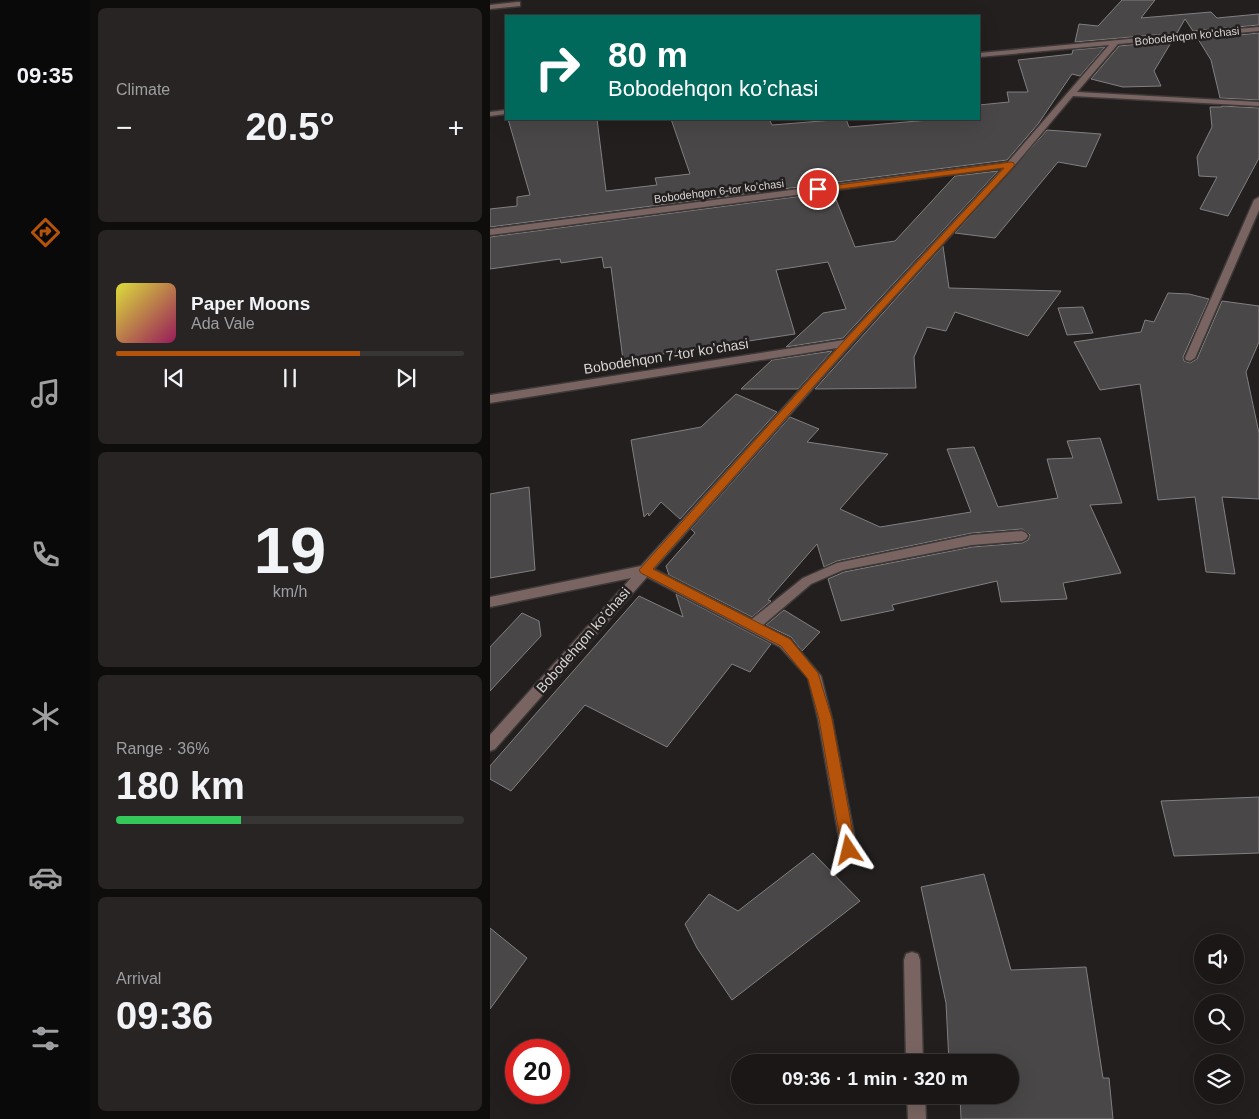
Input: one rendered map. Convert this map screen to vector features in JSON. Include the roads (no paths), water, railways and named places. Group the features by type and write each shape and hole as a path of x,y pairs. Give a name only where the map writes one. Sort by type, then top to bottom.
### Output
{"street":[{"path":"490,7 517,5"},
{"name":"Bobodehqon koʼchasi","path":"980,55 1259,28"},
{"name":"Bobodehqon koʼchasi","path":"490,745 847,343 1011,164 1115,43"},
{"path":"1072,94 1259,104"},
{"path":"490,114 505,112"},
{"name":"Bobodehqon 6-tor koʼchasi","path":"490,232 1011,164"},
{"path":"1190,358 1259,200"},
{"name":"Bobodehqon 7-tor koʼchasi","path":"490,399 847,343"},
{"path":"753,626 807,580 841,566 972,540 1022,536"},
{"path":"490,602 645,570 785,643 814,676 825,719 849,850"},
{"path":"912,960 915,1054"},
{"path":"916,1104 917,1119"}]}
